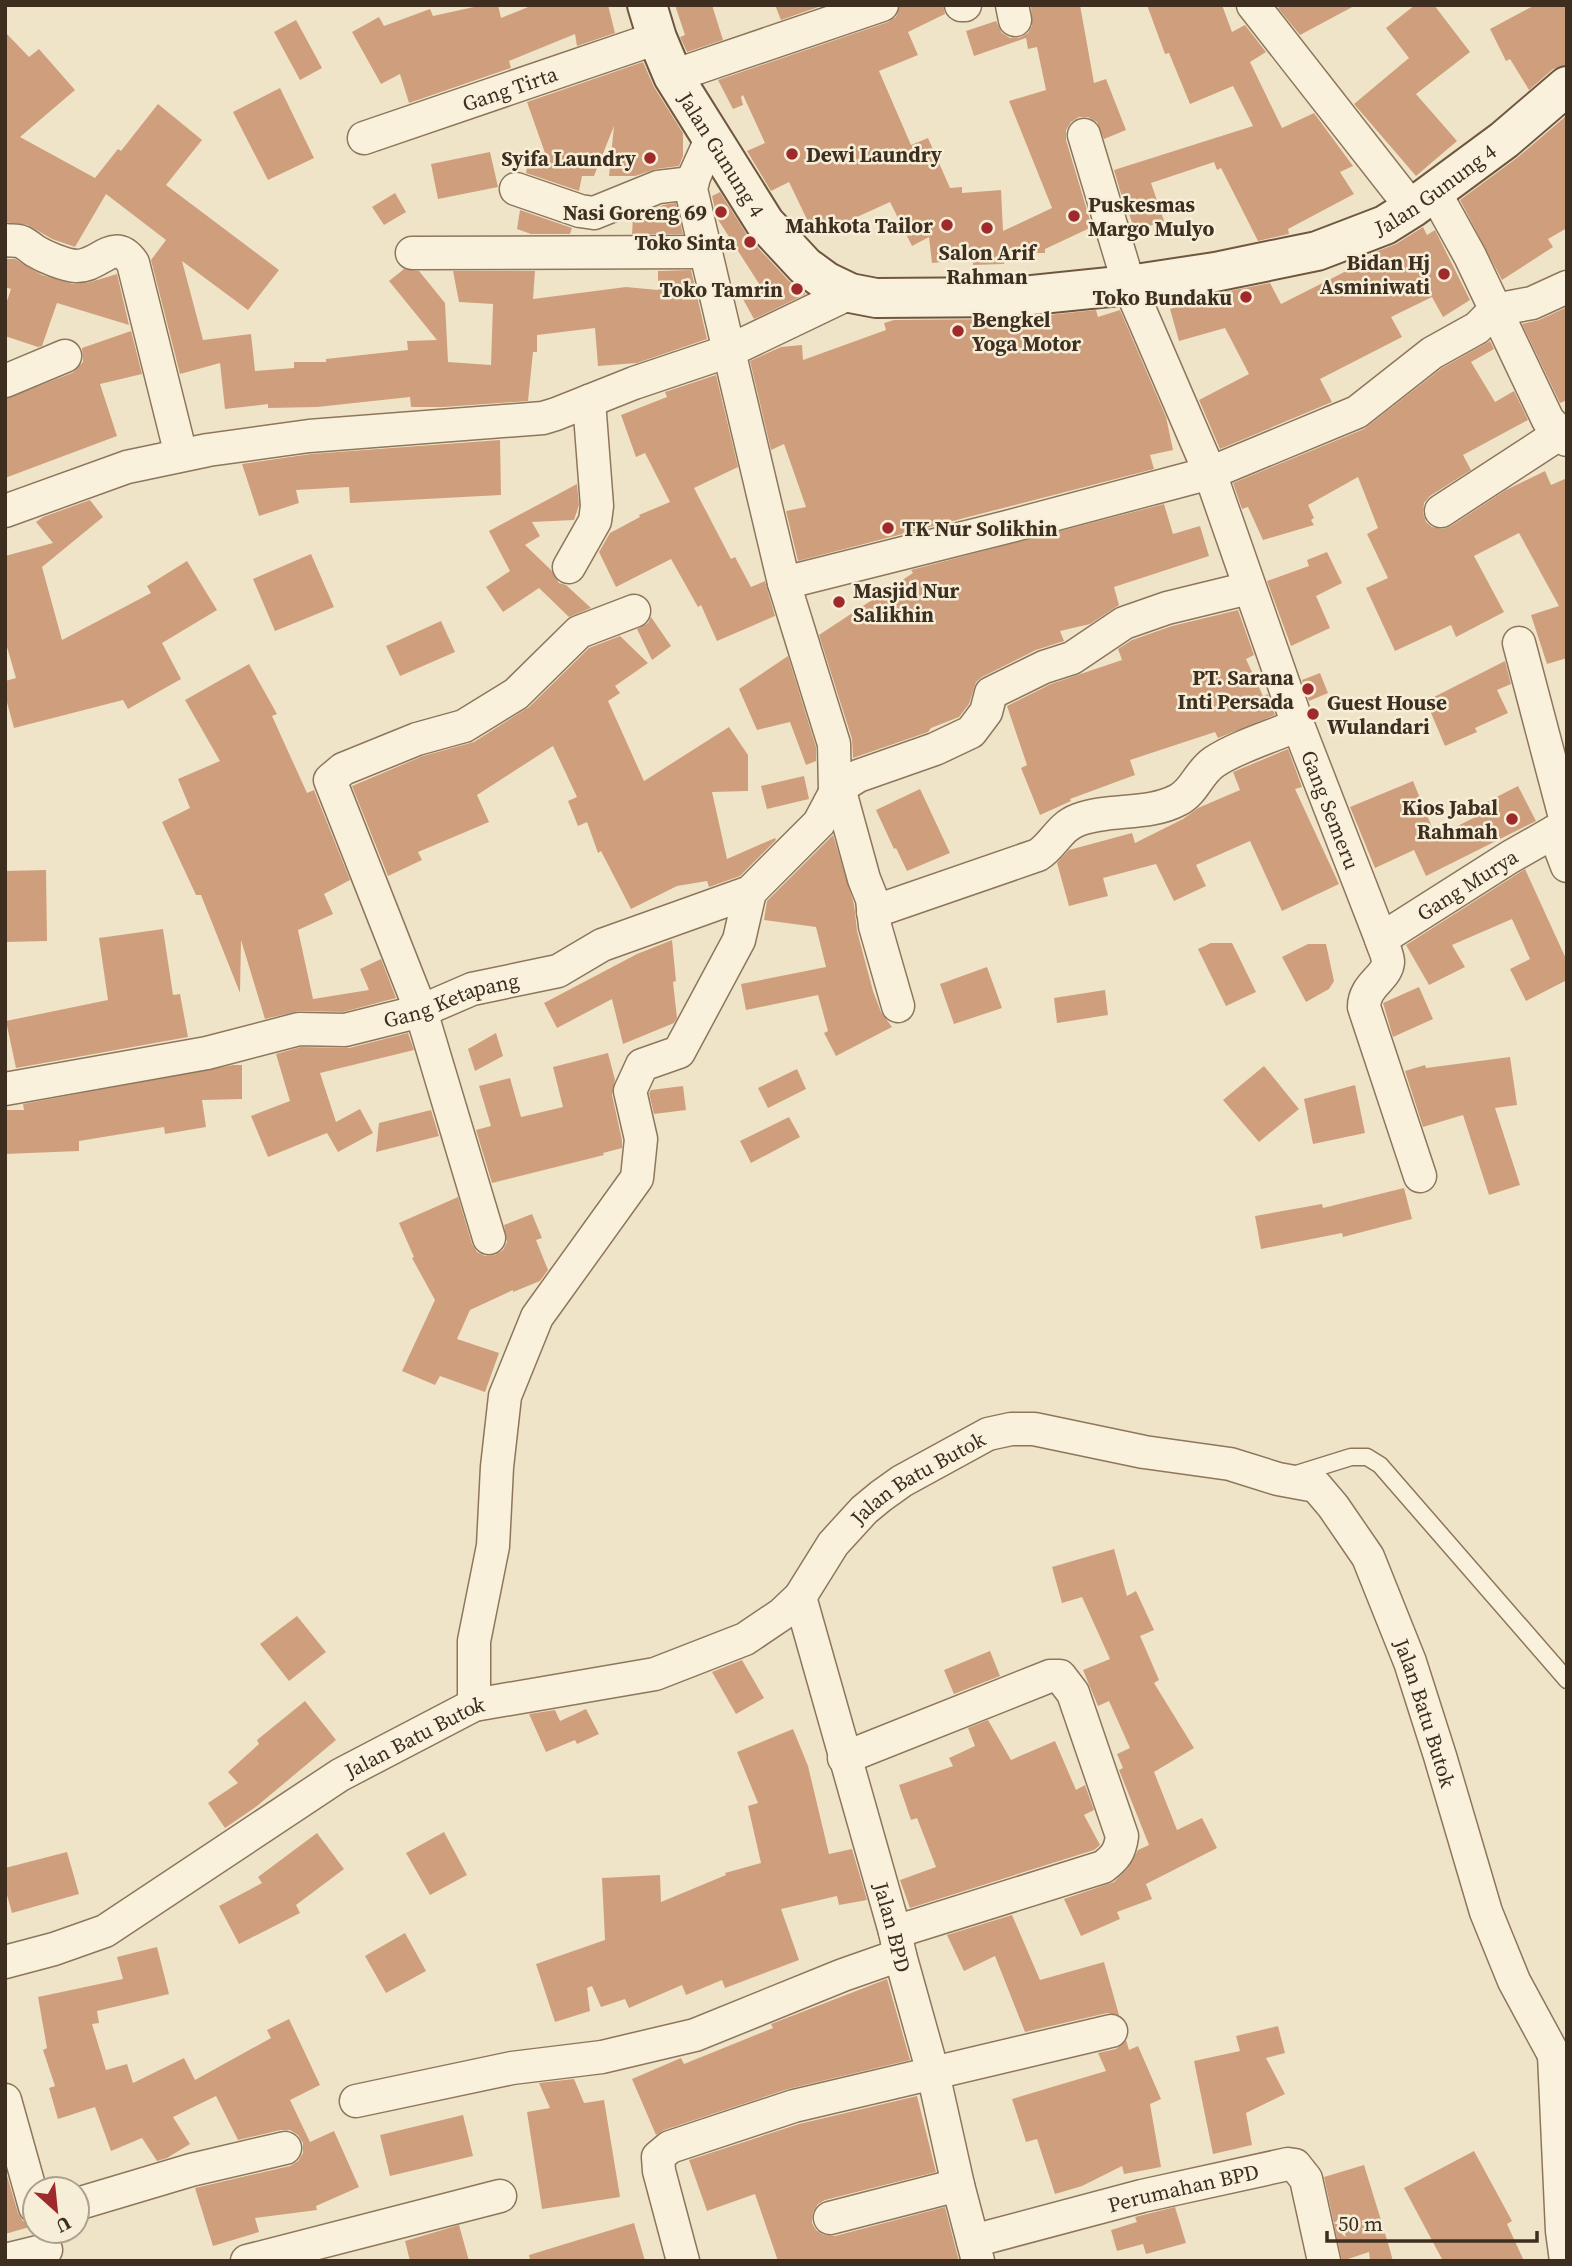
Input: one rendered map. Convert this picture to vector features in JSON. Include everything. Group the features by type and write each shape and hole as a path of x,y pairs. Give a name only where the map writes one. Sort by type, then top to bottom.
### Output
{"street":[{"path":"673,76 882,5"},
{"path":"1253,5 1470,256 1548,421 1563,437 1441,511"},
{"name":"Jalan Gunung 4","path":"652,22 673,76 765,223 805,266 827,282 850,293 876,299 1012,297 1129,285 1215,272 1317,251 1385,225 1423,200 1504,140 1567,86"},
{"name":"Gang Tirta","path":"364,138 652,22"},
{"name":"Gang Semeru","path":"1084,135 1129,285 1210,473 1298,725 1381,939 1388,961 1386,968 1368,989 1364,1007 1420,1176"},
{"path":"712,136 692,183 694,207 784,583 834,744 835,790 858,776 971,732 986,712 991,693 1044,667 1072,658 1124,623 1167,608 1249,587"},
{"path":"516,189 580,211 594,213 658,187 692,183"},
{"path":"5,240 22,242 37,252 74,266 86,265 110,252 120,251 127,255 133,263 181,455"},
{"path":"412,253 705,252"},
{"path":"784,583 1210,473 1357,412 1432,353 1477,328 1495,310 1532,303 1567,287"},
{"path":"5,511 127,467 181,455 309,436 543,418 729,351 850,293"},
{"path":"5,381 65,356"},
{"path":"569,567 595,522 597,506 589,401"},
{"path":"489,1238 421,1011 330,785 331,778 343,769 417,739 464,726 516,694 579,632 634,611"},
{"path":"1519,643 1562,829 1567,866"},
{"path":"873,912 1038,855 1047,849 1059,832 1079,820 1165,806 1189,793 1200,775 1216,760 1298,725"},
{"path":"838,788 872,899 898,1006"},
{"name":"Gang Ketapang","path":"5,1089 207,1053 299,1029 345,1030 421,1011 472,989 558,971 602,945 750,892 819,823 838,788"},
{"name":"Gang Murya","path":"1381,939 1472,880 1562,829"},
{"path":"474,1705 474,1641 494,1546 497,1467 505,1396 537,1317 637,1178 641,1139 630,1091 642,1066 679,1052 739,940 750,892"},
{"name":"Jalan Batu Butok","path":"5,1962 54,1949 104,1931 340,1774 474,1705 655,1674 745,1639 774,1620 800,1597 833,1544 864,1510 902,1481 964,1446 999,1430 1034,1429 1144,1452 1230,1464 1278,1479 1316,1486 1368,1557 1410,1662 1486,1912 1514,1981 1560,2062"},
{"name":"Jalan BPD","path":"800,1597 933,2073 976,2251"},
{"path":"356,2101 512,2068 602,2057 695,2035 843,1975 897,1944 1103,1867 1116,1857 1120,1847 1122,1836 1073,1693 1060,1676 1050,1676 844,1758"},
{"path":"683,2261 659,2171 658,2157 670,2147 794,2106 1111,2031"},
{"path":"1560,2062 1562,2231 1566,2261"},
{"path":"5,2100 26,2175"},
{"path":"91,2200 191,2170 285,2147"},
{"name":"Perumahan BPD","path":"976,2251 1142,2196 1288,2164 1295,2165 1306,2179 1324,2261"},
{"path":"830,2218 958,2185"},
{"path":"247,2261 500,2196"},
{"path":"5,2260 45,2247"}],"lane":[{"path":"1278,1479 1351,1457 1367,1457 1380,1465 1567,1680"}],"building":[{"path":"483,5 498,5 501,18 533,5 608,5 615,33 577,46 575,34 509,61 511,68 409,103 400,74 381,84 352,32 379,17 384,26 430,9 433,16"},
{"path":"675,5 712,5 723,40 687,52 680,37 685,35"},
{"path":"775,5 824,5 781,20"},
{"path":"900,5 943,5 945,14 908,32 918,55 879,71 911,145 928,138 950,188 962,187 962,193 1001,190 1003,231 1052,208 1009,101 1046,90 1037,47 1028,49 1026,38 974,56 966,31 996,21 1002,33 1010,38 1019,38 1028,33 1032,26 1031,5 1080,5 1094,83 1106,79 1126,130 1104,139 1097,122 1088,117 1079,117 1071,122 1066,130 1066,140 1092,227 1045,249 1045,253 1004,253 1004,264 973,265 973,259 932,263 929,237 912,246 890,202 815,236 789,182 771,191 747,151 765,143 743,95 743,105 733,109 718,80 888,22 896,17"},
{"path":"1147,5 1222,5 1232,32 1245,25 1266,52 1250,62 1282,128 1314,113 1353,166 1340,172 1354,194 1288,229 1289,234 1258,241 1221,168 1217,170 1214,162 1151,183 1164,221 1135,231 1114,170 1253,126 1233,86 1190,104 1169,53 1165,54"},
{"path":"1283,5 1356,5 1300,35 1278,8"},
{"path":"1415,5 1434,5 1470,52 1416,94 1457,141 1416,176 1354,104 1409,58 1386,28"},
{"path":"1535,5 1567,5 1567,65 1553,69 1529,90 1510,59 1506,61 1490,29"},
{"path":"296,20 322,68 300,80 274,32"},
{"path":"5,32 29,57 39,49 75,90 20,137 95,178 118,149 121,151 158,104 202,140 166,185 279,270 248,310 182,261 203,340 251,334 255,371 294,368 294,362 326,362 326,359 408,350 407,341 437,340 389,281 404,269 419,271 445,303 448,362 491,365 493,304 459,302 453,271 535,271 533,299 626,287 658,290 658,271 691,270 707,339 637,363 598,366 595,328 537,335 537,352 533,352 528,401 411,407 410,397 317,407 268,408 268,404 225,409 220,363 180,374 151,260 166,240 106,194 75,247 52,239 28,225 5,222"},
{"path":"643,62 654,87 683,133 683,156 679,166 656,169 635,176 609,176 614,126 594,176 582,176 579,191 526,173 530,151 545,153 527,102"},
{"path":"280,88 314,158 268,180 233,112"},
{"path":"1566,116 1567,228 1548,239 1553,247 1502,280 1460,200 1518,157"},
{"path":"490,152 498,187 438,199 431,164"},
{"path":"720,192 749,238 789,281 806,294 754,319 739,292 763,290 717,218 712,196"},
{"path":"395,193 406,212 384,225 372,207"},
{"path":"676,203 683,234 632,234 633,217 663,205"},
{"path":"520,210 572,228 570,234 531,234 517,229"},
{"path":"1423,227 1427,235 1435,230 1470,300 1443,317 1432,297 1391,317 1402,337 1320,379 1332,402 1220,449 1199,400 1249,374 1225,328 1179,341 1170,309 1215,296 1214,294 1270,283 1281,304 1372,258 1370,254 1396,244"},
{"path":"5,259 15,259 42,275 73,284 87,283 117,274 129,325 57,303 42,346 5,336 5,307 11,289 5,287"},
{"path":"1567,307 1567,400 1560,403 1522,324 1539,320"},
{"path":"1096,310 1098,317 1120,310 1166,417 1173,450 1150,455 1154,469 798,561 786,511 806,507 784,444 771,450 750,361 781,347 802,345 803,360 886,330 884,323 894,320 1012,319"},
{"path":"131,331 142,374 100,384 117,436 5,478 5,399 72,373 83,362 82,348"},
{"path":"1490,341 1494,349 1471,362 1495,402 1514,391 1528,420 1463,455 1471,470 1430,496 1424,503 1423,513 1426,522 1432,527 1443,529 1506,490 1545,471 1551,485 1567,478 1567,658 1547,664 1531,615 1559,606 1519,533 1474,556 1504,612 1456,637 1451,625 1395,651 1366,588 1388,578 1367,534 1378,528 1358,477 1308,505 1314,525 1263,540 1248,507 1242,509 1233,483 1364,429 1442,368"},
{"path":"716,375 738,467 694,488 731,559 735,557 751,587 765,581 775,616 717,641 701,605 698,607 671,559 616,587 599,552 610,533 640,517 639,515 670,502 645,453 636,457 621,415 667,397 665,392"},
{"path":"500,440 501,495 350,503 349,487 296,490 299,503 259,516 242,464 311,454"},
{"path":"577,484 579,505 574,520 532,522 540,536 525,545 551,570 559,583 566,585 591,608 569,617 539,588 503,612 486,587 510,571 489,531"},
{"path":"90,500 103,517 42,567 62,640 151,593 147,586 187,561 217,610 162,643 181,679 128,709 123,700 14,728 5,695 5,681 16,678 5,640 5,556 53,543 36,522"},
{"path":"1164,504 1173,534 1200,526 1209,556 1114,587 1119,605 1090,624 1060,631 1064,641 1036,650 982,677 976,682 969,704 959,717 931,728 928,732 853,758 852,739 819,635 913,573 911,570"},
{"path":"1327,552 1342,583 1316,596 1330,628 1291,646 1267,581 1309,566 1307,560"},
{"path":"311,554 334,607 275,631 253,579"},
{"path":"1238,610 1254,655 1246,659 1263,696 1268,694 1275,715 1218,738 1215,732 1130,760 1135,775 1070,799 1071,801 1040,815 1021,768 1027,765 1007,706 1051,684 1122,660 1118,649 1132,640 1172,626"},
{"path":"651,617 671,646 652,660 637,629 648,623"},
{"path":"441,621 455,652 400,676 386,646"},
{"path":"620,636 648,663 615,686 620,693 608,701 644,781 729,727 748,755 748,791 712,792 727,859 775,838 776,840 740,876 709,887 707,881 677,886 631,909 601,851 598,853 587,822 578,826 568,801 577,797 553,746 477,795 489,822 418,852 422,860 388,876 352,786 423,756 474,742 529,707 589,648"},
{"path":"788,656 816,747 816,761 806,765 790,722 757,730 739,689"},
{"path":"1505,661 1511,684 1497,690 1508,713 1475,728 1477,732 1445,746 1426,701"},
{"path":"249,664 277,714 272,716 307,793 314,790 350,880 324,894 333,914 298,930 313,999 369,990 360,969 381,959 396,998 343,1012 299,1011 265,1019 241,940 240,993 201,895 196,895 162,822 190,808 178,779 220,761 185,700"},
{"path":"1320,673 1328,693 1309,701 1302,680"},
{"path":"1288,749 1302,787 1295,789 1339,884 1282,911 1250,841 1196,865 1206,886 1174,901 1156,864 1103,878 1108,896 1069,906 1057,863 1069,850 1132,833 1135,843 1183,819 1198,808 1240,790 1233,772"},
{"path":"804,776 809,799 767,809 761,786"},
{"path":"1413,781 1436,837 1485,812 1481,805 1518,786 1536,821 1426,876 1414,850 1375,868 1350,807"},
{"path":"920,789 950,853 907,871 876,810"},
{"path":"833,835 854,904 857,931 873,991 881,1012 892,1027 836,1056 824,1033 828,1031 818,995 746,1010 741,984 826,967 816,927 764,920 767,901"},
{"path":"1525,869 1567,961 1567,980 1526,1001 1510,969 1530,959 1512,919 1452,945 1465,967 1429,985 1406,945"},
{"path":"46,870 47,941 5,942 5,871"},
{"path":"163,929 173,995 180,994 188,1037 16,1068 6,1021 108,1000 99,938"},
{"path":"672,940 677,1018 674,1023 623,1044 612,999 557,1028 544,1003 637,954"},
{"path":"1211,943 1232,943 1256,992 1226,1006 1198,949"},
{"path":"1308,944 1326,944 1334,981 1329,989 1306,1002 1282,957"},
{"path":"987,967 1002,1008 954,1024 940,984"},
{"path":"1419,987 1433,1019 1393,1037 1383,1003"},
{"path":"1105,990 1108,1015 1057,1023 1054,998"},
{"path":"408,1033 414,1050 320,1073 336,1122 360,1109 373,1133 338,1152 327,1133 268,1157 251,1116 290,1101 276,1054 301,1047 349,1048"},
{"path":"496,1033 503,1056 475,1071 468,1049"},
{"path":"608,1053 615,1080 612,1095 622,1148 492,1183 476,1130 491,1126 479,1086 510,1078 521,1117 563,1107 553,1067"},
{"path":"1510,1057 1517,1105 1495,1108 1520,1185 1489,1195 1463,1115 1423,1127 1405,1071 1425,1065 1426,1068"},
{"path":"242,1065 242,1099 202,1100 206,1127 165,1134 164,1127 79,1141 79,1151 5,1154 5,1110 24,1110 23,1104"},
{"path":"1264,1066 1299,1109 1259,1142 1223,1100"},
{"path":"797,1069 806,1089 768,1108 758,1088"},
{"path":"1355,1085 1365,1133 1313,1144 1304,1099"},
{"path":"683,1086 686,1110 654,1114 649,1093 651,1090"},
{"path":"431,1110 439,1136 376,1152 379,1123"},
{"path":"789,1117 800,1137 751,1163 740,1141"},
{"path":"1404,1188 1412,1219 1343,1237 1342,1233 1261,1249 1255,1216 1322,1204 1323,1208"},
{"path":"458,1197 472,1244 477,1252 485,1256 495,1255 503,1250 507,1242 504,1225 532,1214 542,1238 536,1240 548,1270 540,1281 470,1310 457,1339 499,1353 485,1392 440,1376 435,1385 402,1371 435,1300 412,1258 414,1257 399,1223"},
{"path":"1114,1549 1127,1596 1136,1591 1154,1630 1140,1636 1159,1680 1154,1683 1194,1748 1154,1772 1177,1830 1202,1818 1217,1848 1146,1884 1152,1899 1117,1912 1120,1919 1081,1936 1064,1899 1114,1882 1128,1868 1138,1850 1149,1845 1119,1770 1123,1768 1117,1754 1130,1748 1109,1701 1098,1706 1083,1670 1110,1659 1082,1597 1062,1603 1052,1567"},
{"path":"297,1616 326,1652 289,1681 260,1644"},
{"path":"990,1651 1000,1676 954,1694 944,1670"},
{"path":"742,1660 764,1698 736,1714 712,1672"},
{"path":"305,1701 336,1740 257,1806 225,1828 208,1803 238,1783 228,1772 259,1744 257,1740"},
{"path":"586,1709 599,1734 577,1744 575,1740 546,1752 529,1714 555,1710 560,1721"},
{"path":"988,1720 1011,1760 1055,1741 1076,1790 1085,1785 1094,1810 1084,1815 1100,1845 1094,1850 910,1908 900,1880 936,1867 917,1818 911,1820 899,1785 953,1766 949,1758 975,1746 968,1728"},
{"path":"793,1729 808,1766 829,1854 852,1849 867,1900 839,1905 837,1896 781,1909 799,1960 725,1988 722,1980 686,1995 682,1985 629,2008 625,1999 601,2007 592,1986 587,1988 590,2011 555,2022 536,1964 605,1940 602,1878 660,1875 661,1902 726,1875 725,1873 761,1863 748,1806 758,1803 737,1752"},
{"path":"444,1832 467,1875 430,1895 406,1853"},
{"path":"317,1833 344,1869 296,1905 300,1913 239,1944 219,1906 262,1883 258,1877"},
{"path":"67,1852 79,1894 12,1913 5,1888 5,1868"},
{"path":"1012,1915 1040,1980 1104,1962 1119,2015 1107,2013 1025,2032 995,1956 964,1971 947,1935"},
{"path":"405,1933 426,1971 386,1993 365,1956"},
{"path":"157,1947 169,1994 97,2011 99,2023 92,2024 106,2070 127,2064 133,2083 184,2058 195,2080 271,2038 267,2030 289,2019 320,2085 290,2100 310,2142 334,2131 359,2187 316,2206 317,2210 255,2218 259,2232 213,2246 195,2188 290,2166 298,2161 303,2153 303,2143 298,2135 290,2130 281,2130 238,2140 216,2096 173,2117 190,2144 157,2161 142,2138 111,2151 95,2107 58,2119 49,2088 55,2086 43,2050 47,2048 38,1997 123,1979 117,1957"},
{"path":"887,1979 910,2060 788,2089 656,2135 632,2079 681,2058 684,2064 773,2028 771,2024"},
{"path":"1278,2026 1285,2053 1266,2058 1285,2094 1246,2113 1252,2145 1213,2154 1194,2061 1240,2051 1236,2036"},
{"path":"1126,2040 1129,2050 1138,2046 1161,2099 1150,2104 1161,2167 1124,2174 1122,2166 1082,2186 1055,2194 1037,2139 1026,2142 1012,2099 1106,2071 1098,2053 1116,2049"},
{"path":"574,2079 584,2103 604,2100 620,2197 542,2209 527,2112 550,2108 539,2083"},
{"path":"917,2096 936,2172 825,2200 818,2204 813,2212 812,2223 816,2230 824,2235 835,2236 945,2207 959,2261 778,2261 755,2194 707,2211 689,2160 799,2124"},
{"path":"463,2115 473,2156 390,2176 380,2135"},
{"path":"1474,2151 1512,2221 1507,2224 1524,2261 1443,2261 1404,2188"},
{"path":"1364,2165 1393,2261 1370,2261 1369,2252 1342,2261 1324,2177"},
{"path":"5,2169 21,2218 21,2229 5,2234"},
{"path":"1175,2207 1186,2243 1146,2254 1143,2244 1117,2251 1111,2230 1137,2222 1135,2217"},
{"path":"634,2223 645,2261 530,2261 529,2255"},
{"path":"459,2225 469,2261 410,2261 405,2241"}],"place":[{"name":"Dewi Laundry","path":"792,154"},
{"name":"Syifa Laundry","path":"650,158"},
{"name":"Nasi Goreng 69","path":"721,212"},
{"name":"Puskesmas Margo Mulyo","path":"1074,216"},
{"name":"Mahkota Tailor","path":"947,225"},
{"name":"Salon Arif Rahman","path":"987,228"},
{"name":"Toko Sinta","path":"750,242"},
{"name":"Bidan Hj Asminiwati","path":"1444,274"},
{"name":"Toko Tamrin","path":"797,289"},
{"name":"Toko Bundaku","path":"1246,297"},
{"name":"Bengkel Yoga Motor","path":"958,331"},
{"name":"TK Nur Solikhin","path":"888,528"},
{"name":"Masjid Nur Salikhin","path":"839,602"},
{"name":"PT. Sarana Inti Persada","path":"1308,689"},
{"name":"Guest House Wulandari","path":"1313,714"},
{"name":"Kios Jabal Rahmah","path":"1512,819"}]}
